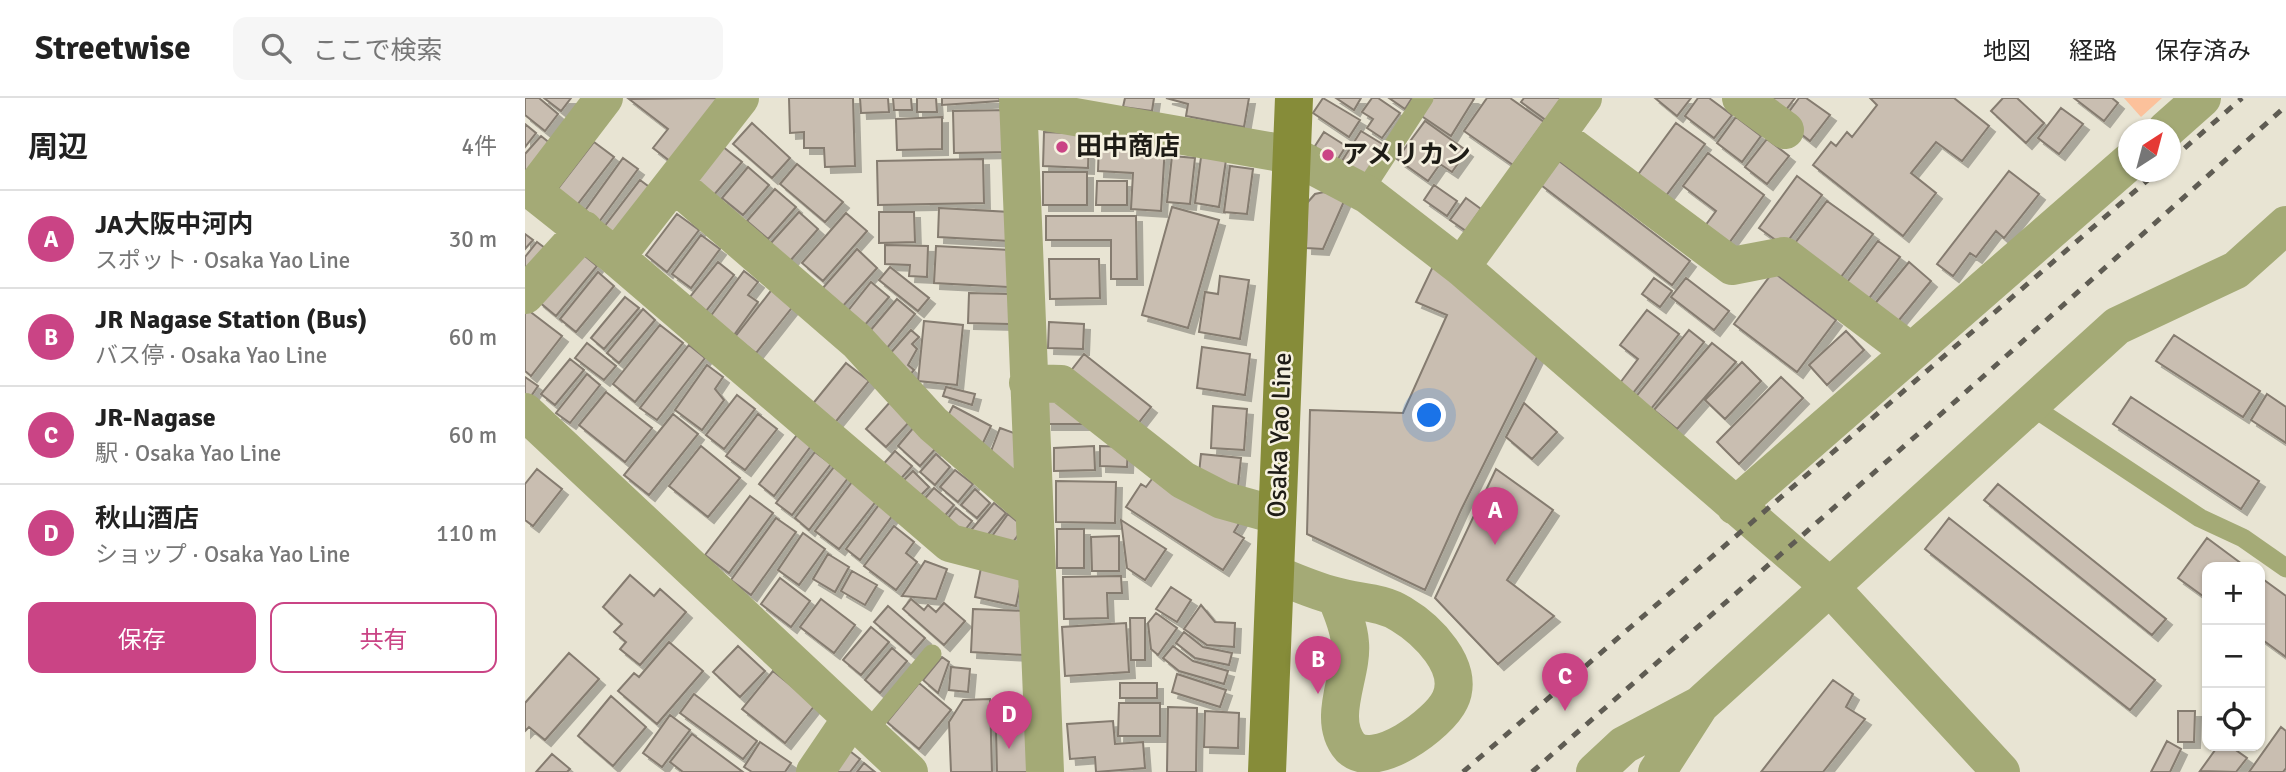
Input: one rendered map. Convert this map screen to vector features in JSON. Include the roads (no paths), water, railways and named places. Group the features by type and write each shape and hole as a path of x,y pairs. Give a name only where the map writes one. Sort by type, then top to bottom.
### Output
{"main road":[{"name":"Osaka Yao Line","path":"1267,772 1294,98"}],"street":[{"path":"604,98 529,188 584,230 950,543 1035,565"},
{"path":"615,257 740,98"},
{"path":"1461,267 1583,98"},
{"path":"1741,98 1786,130"},
{"path":"2178,119 2202,98"},
{"path":"1045,772 1018,102 1292,155 1363,192 1461,267 1829,586 2001,772"},
{"path":"1556,135 1733,266 1784,256 1911,352"},
{"path":"1735,506 2118,172"},
{"path":"674,183 857,341 933,424 1033,510"},
{"path":"1657,772 1700,705 2117,326 2236,270 2286,225"},
{"path":"525,295 584,230"},
{"path":"1028,383 1061,384 1183,480 1221,500 1276,515"},
{"path":"525,412 909,772"},
{"path":"1275,574 1336,597"},
{"path":"1595,772 1624,745 1700,705"},
{"path":"815,772 858,726"}],"lane":[{"path":"1363,192 1424,98"},
{"path":"2031,406 2200,518 2243,538 2286,568"},
{"path":"858,726 932,654"}],"railway":[{"path":"2181,151 2242,98"},
{"path":"1532,772 1958,399 2286,106"},
{"path":"1463,772 2145,182"}],"place":[{"name":"田中商店","path":"1062,147"},
{"name":"アメリカン","path":"1328,155"},
{"name":"JA大阪中河内","path":"1495,545"},
{"name":"JR Nagase Station (Bus)","path":"1318,694"},
{"name":"JR-Nagase","path":"1565,711"},
{"name":"秋山酒店","path":"1009,749"}]}
